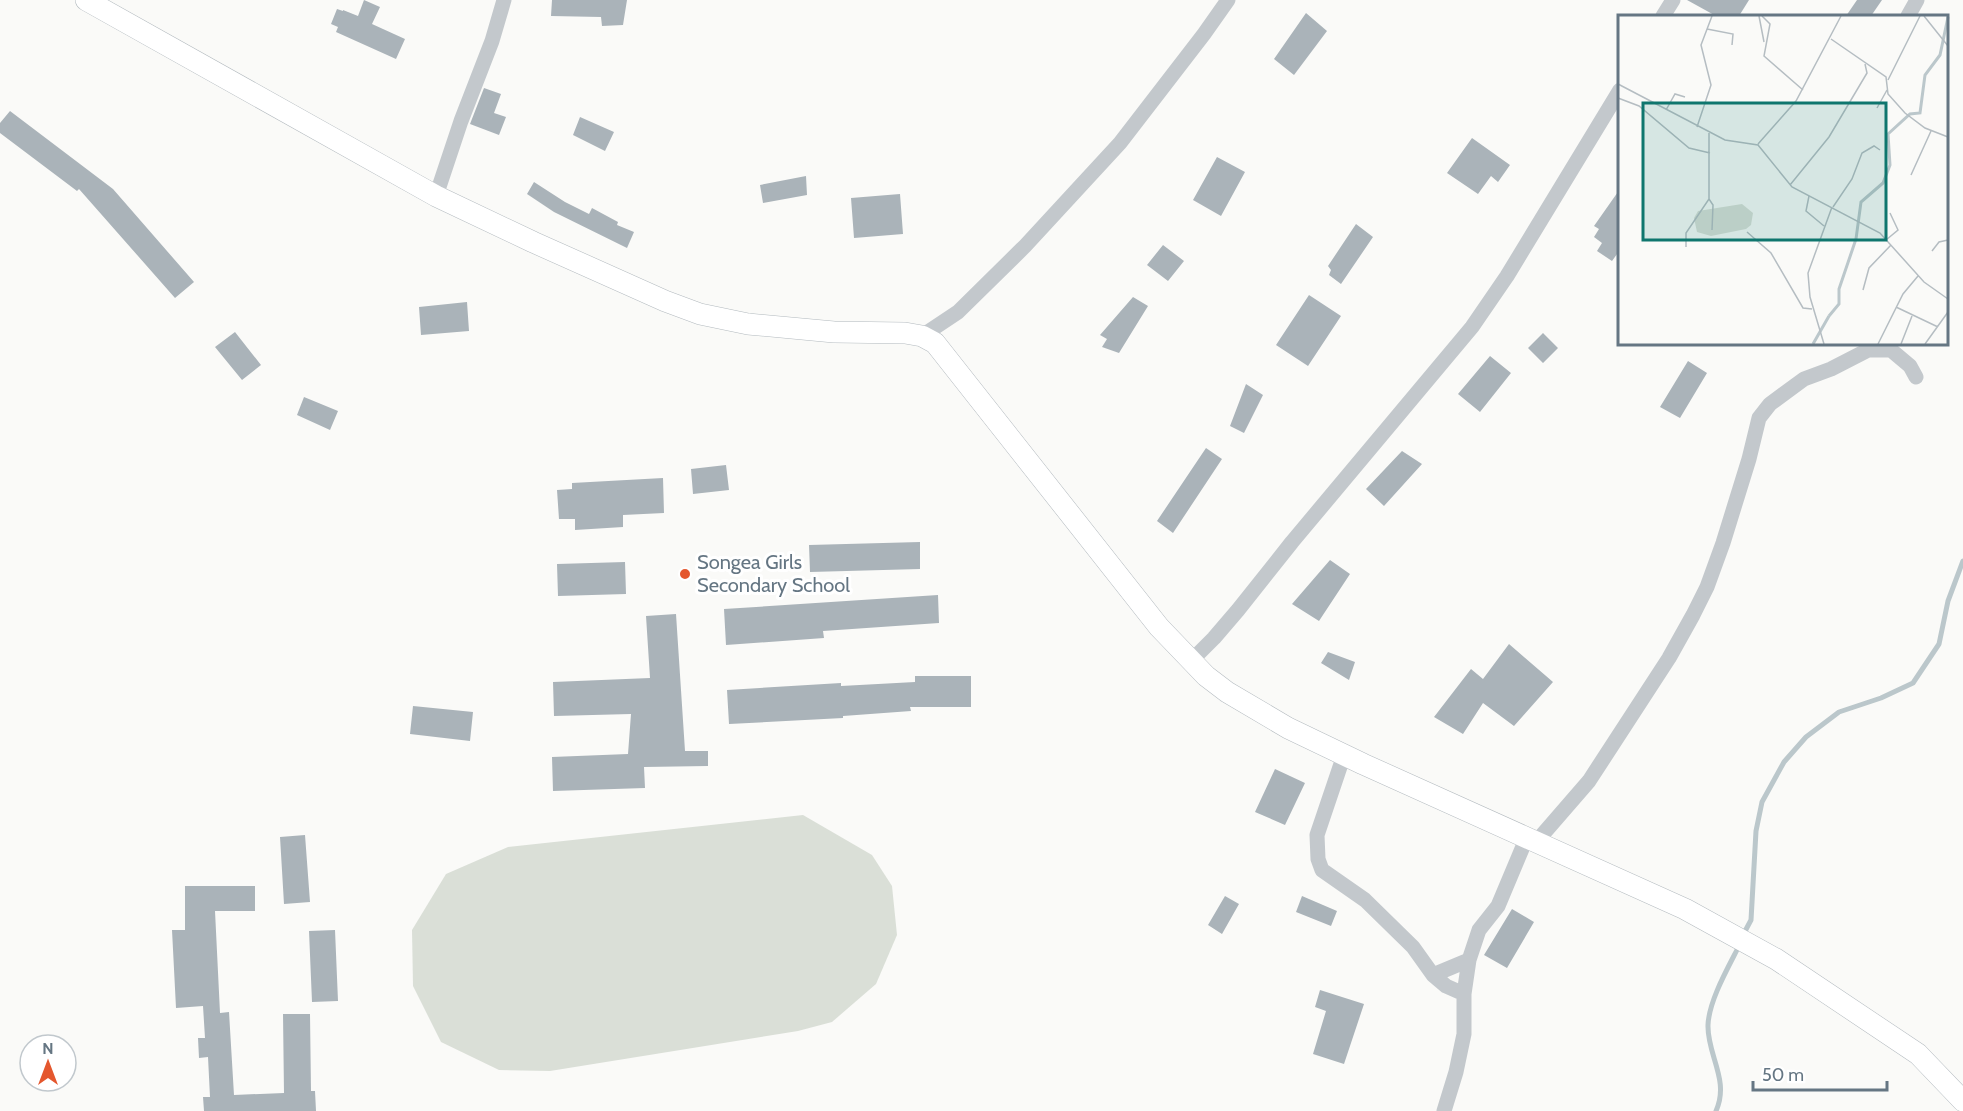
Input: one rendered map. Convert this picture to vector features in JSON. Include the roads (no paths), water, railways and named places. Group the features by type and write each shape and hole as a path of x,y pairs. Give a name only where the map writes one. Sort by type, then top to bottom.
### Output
{"street":[{"path":"86,0 436,196 665,301 700,314 748,324 834,333 905,333 922,336 935,343 1132,594 1190,662 1227,692 1288,728 1712,923 1776,959 1918,1054 1963,1101"},
{"path":"436,196 461,121 492,41 504,0"},
{"path":"922,336 958,312 1025,246 1120,143 1228,0"},
{"path":"1664,15 1673,0"},
{"path":"1909,15 1917,0"},
{"path":"1190,662 1238,610 1299,533 1472,327 1507,276 1618,93"},
{"path":"1443,1111 1456,1072 1464,1034 1464,994 1469,960 1479,930 1498,906 1532,839 1589,781 1669,658 1693,615 1707,588 1723,543 1759,418 1770,404 1804,379 1831,369 1868,350 1892,350 1910,366 1916,377"},
{"path":"1344,754 1317,835 1318,859 1322,870 1365,900 1413,947 1434,975 1446,986 1464,994"},
{"path":"1434,975 1469,960"}],"waterway":[{"path":"1743,935 1751,920 1756,831 1762,802 1784,762 1806,737 1839,712 1881,698 1913,683 1939,644 1948,601 1963,561"},
{"path":"1716,1111 1721,1089 1709,1036 1709,1015 1720,983 1740,944"}],"place":[{"name":"Songea Girls Secondary School","path":"685,574"}]}
